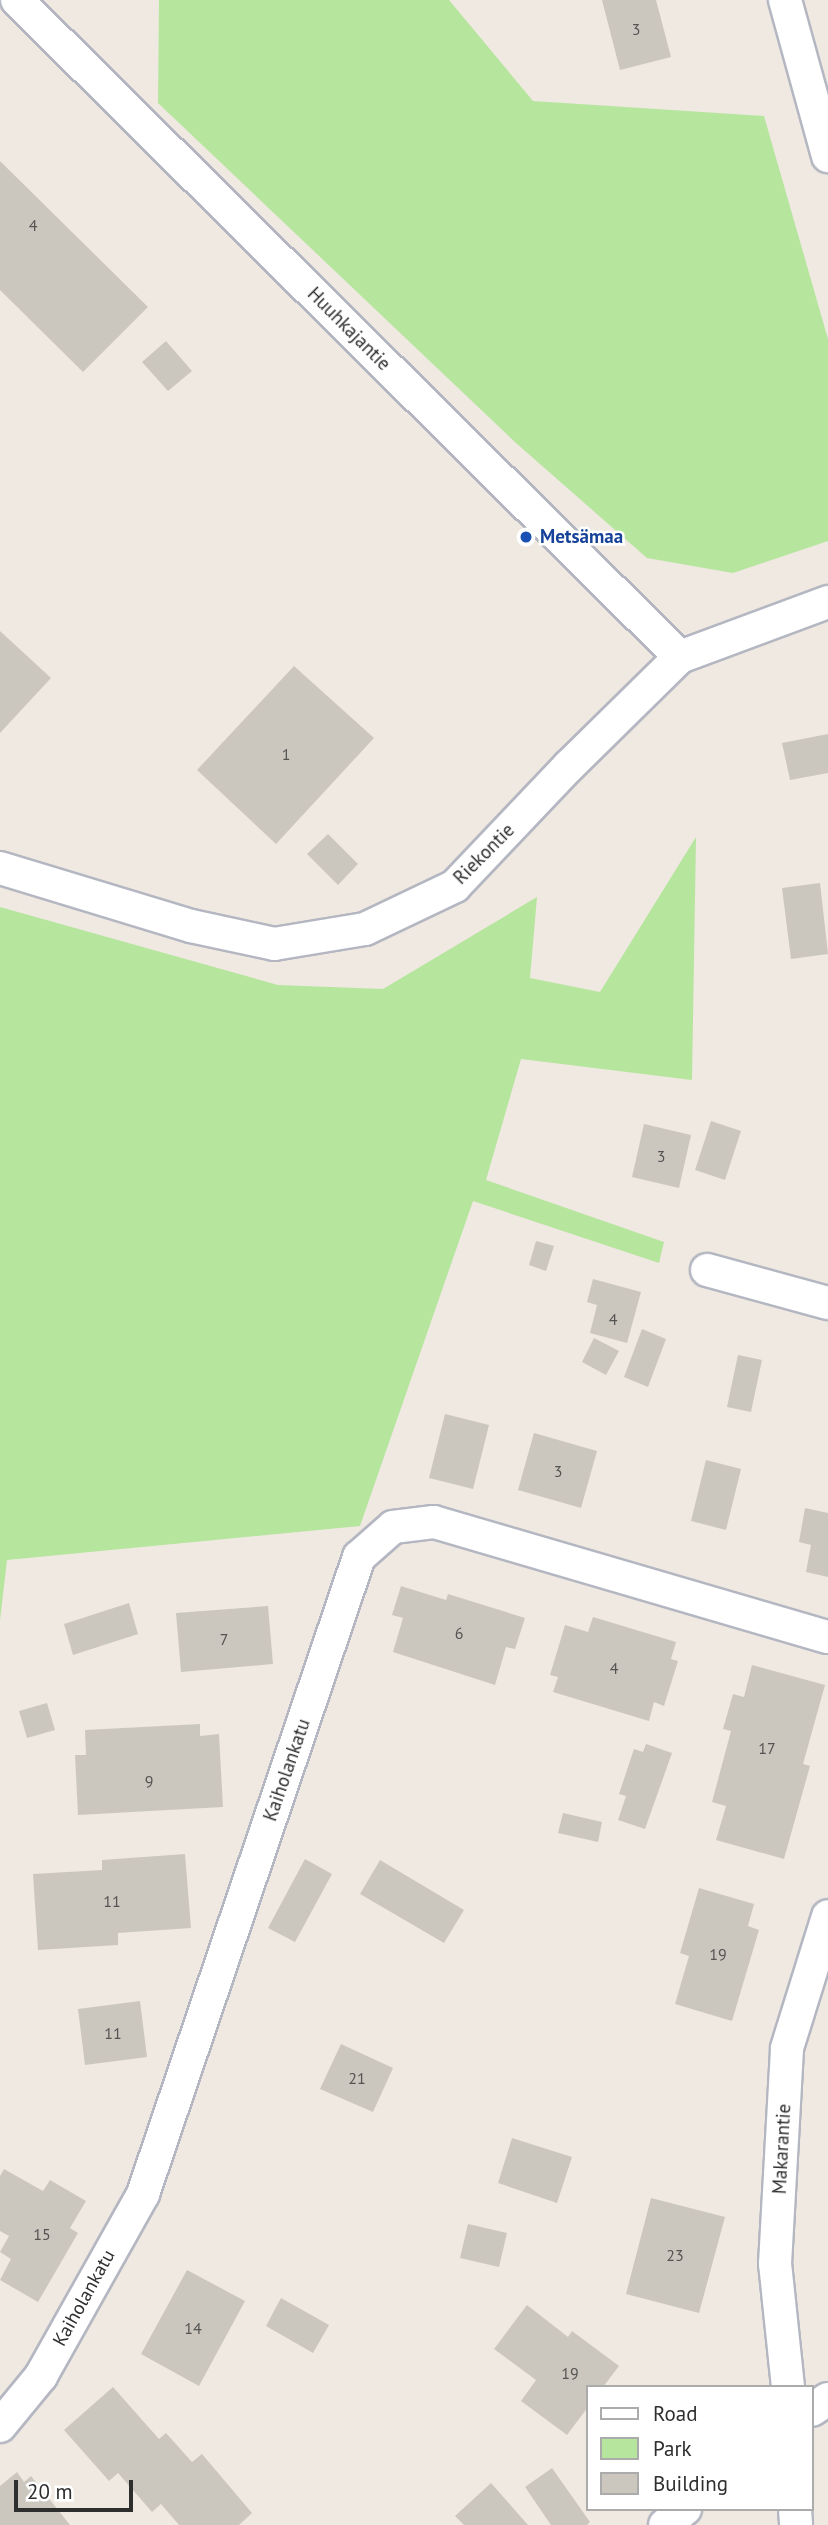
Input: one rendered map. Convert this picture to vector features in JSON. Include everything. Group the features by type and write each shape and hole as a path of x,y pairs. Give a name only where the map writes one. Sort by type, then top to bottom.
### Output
{"street":[{"name":"Huuhkajantie","path":"17,0 680,657"},
{"path":"785,0 828,156"},
{"name":"Riekontie","path":"0,868 191,926 274,944 365,929 455,886 569,766 680,657 828,602"},
{"path":"707,1270 828,1303"},
{"name":"Kaiholankatu","path":"0,2427 41,2376 143,2194 359,1557 393,1527 434,1522 828,1637"},
{"name":"Makarantie","path":"788,2385 775,2264 787,2048 828,1916"},
{"path":"665,2525 682,2511"}],"green space":[{"path":"159,0 449,0 533,101 764,116 828,339 828,541 733,573 647,558 516,443 158,103"},
{"path":"696,837 692,1080 521,1059 486,1180 664,1242 659,1263 473,1201 360,1526 7,1560 0,1620 0,907 278,985 383,989 537,897 530,978 600,992"}],"building":[{"path":"602,0 656,0 671,57 620,70"},
{"path":"0,161 148,307 83,372 0,290"},
{"path":"166,341 192,371 168,391 142,362"},
{"path":"0,631 51,678 0,733"},
{"path":"294,666 374,738 276,844 197,770"},
{"path":"828,734 828,773 790,780 782,743"},
{"path":"328,834 358,864 338,885 307,854"},
{"path":"820,883 828,954 791,959 782,888"},
{"path":"711,1121 741,1131 725,1180 695,1170"},
{"path":"644,1124 691,1135 679,1188 632,1177"},
{"path":"536,1241 554,1246 546,1271 529,1265"},
{"path":"593,1279 641,1292 627,1343 590,1333 597,1305 587,1302"},
{"path":"642,1329 666,1339 648,1387 624,1377"},
{"path":"594,1338 619,1351 606,1375 582,1362"},
{"path":"738,1355 762,1360 751,1412 727,1407"},
{"path":"445,1414 489,1425 473,1489 429,1478"},
{"path":"534,1433 597,1451 581,1508 518,1490"},
{"path":"706,1460 741,1469 726,1530 691,1521"},
{"path":"805,1508 828,1513 828,1577 806,1572 811,1545 799,1542"},
{"path":"401,1586 446,1600 448,1594 525,1618 515,1649 506,1647 495,1685 393,1652 403,1618 392,1615"},
{"path":"129,1603 138,1634 73,1655 64,1624"},
{"path":"268,1606 273,1664 181,1672 176,1613"},
{"path":"593,1617 676,1642 671,1659 678,1661 664,1706 654,1702 649,1721 553,1692 558,1677 550,1675 565,1625 588,1632"},
{"path":"752,1665 825,1685 803,1764 810,1766 784,1859 716,1840 726,1806 712,1802 731,1731 723,1729 733,1694 744,1697"},
{"path":"47,1703 55,1730 27,1738 19,1711"},
{"path":"200,1724 200,1736 219,1734 223,1807 78,1815 75,1755 86,1755 85,1730"},
{"path":"646,1744 672,1753 645,1829 618,1820 626,1796 619,1794 634,1749 643,1752"},
{"path":"563,1813 602,1822 598,1842 558,1833"},
{"path":"185,1854 191,1928 118,1933 118,1945 38,1950 33,1874 102,1870 102,1860"},
{"path":"305,1859 332,1874 295,1942 268,1928"},
{"path":"380,1860 464,1910 444,1943 360,1894"},
{"path":"699,1888 754,1904 748,1926 759,1930 732,2021 675,2004 689,1956 680,1953"},
{"path":"140,2001 147,2057 85,2065 78,2009"},
{"path":"341,2044 393,2068 373,2112 320,2089"},
{"path":"512,2138 572,2157 557,2203 498,2183"},
{"path":"4,2169 43,2191 50,2180 86,2201 70,2228 78,2233 38,2302 0,2280 11,2259 0,2252 9,2236 0,2231 0,2176"},
{"path":"651,2198 725,2217 699,2313 626,2294"},
{"path":"468,2224 507,2233 499,2267 460,2258"},
{"path":"187,2270 245,2301 199,2386 141,2354"},
{"path":"281,2298 329,2325 313,2353 266,2326"},
{"path":"527,2305 568,2337 572,2331 619,2366 605,2385 586,2385 586,2410 567,2435 521,2401 536,2380 494,2349"},
{"path":"113,2387 159,2439 166,2433 192,2462 202,2454 252,2513 239,2525 179,2525 161,2504 152,2512 118,2473 109,2481 64,2430"},
{"path":"552,2468 590,2522 587,2525 551,2525 525,2487"},
{"path":"17,2472 24,2482 31,2476 70,2525 0,2525 0,2486"},
{"path":"491,2483 528,2525 464,2525 455,2516"}],"place":[{"name":"Metsämaa","path":"526,537"}]}
